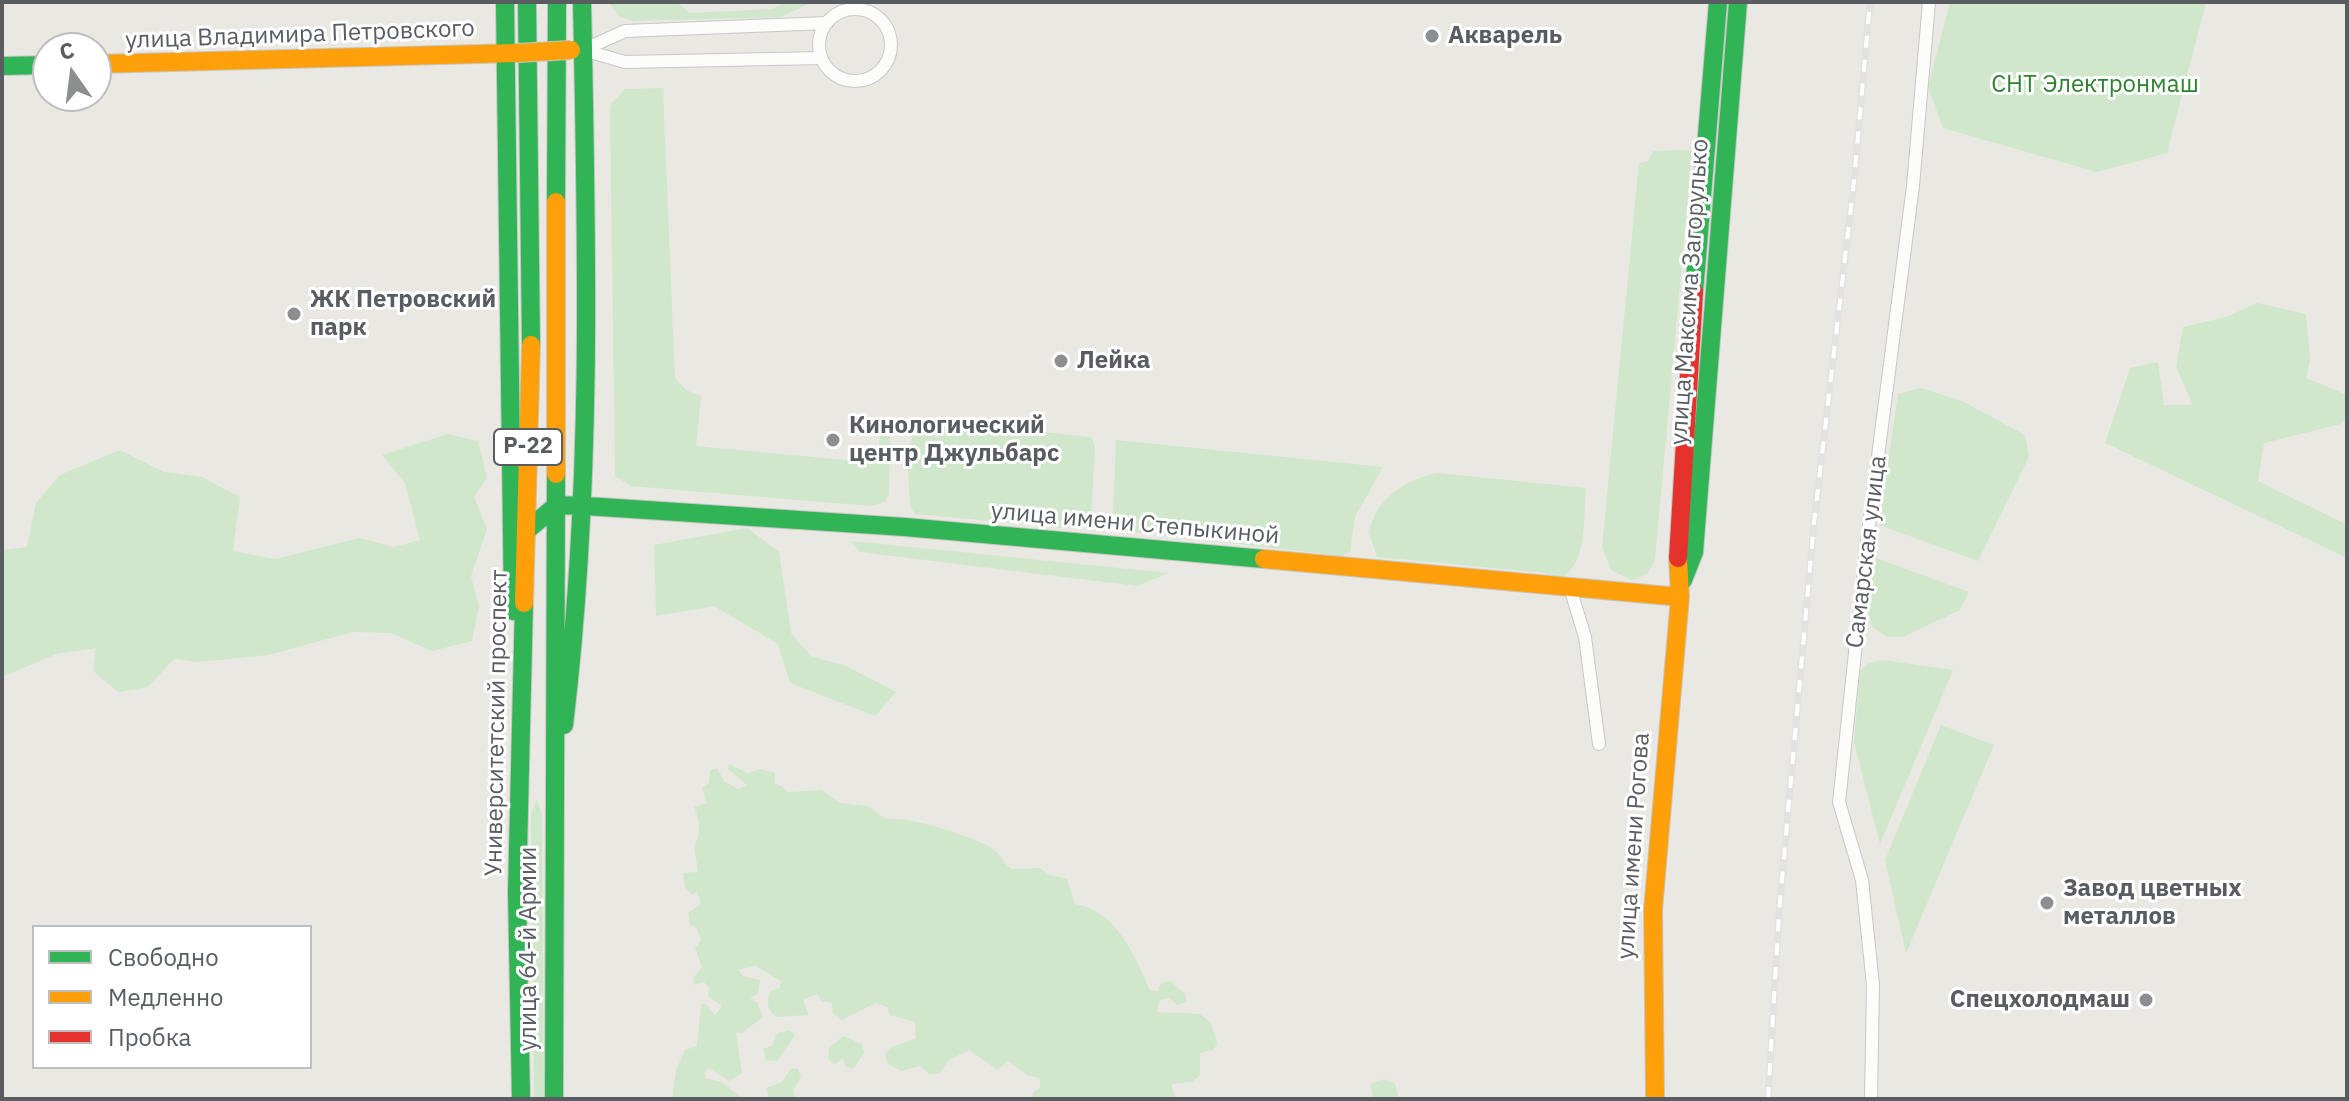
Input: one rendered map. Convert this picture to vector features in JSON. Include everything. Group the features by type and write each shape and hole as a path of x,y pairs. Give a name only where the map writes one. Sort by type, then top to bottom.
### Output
{"main road":[{"name":"Университетский проспект","path":"505,2 511,53 517,892"},
{"name":"Университетский проспект","path":"517,892 531,328 527,2"},
{"name":"Р-22","path":"553,799 557,505 557,2"},
{"path":"553,799 577,632 586,506 577,50 582,2"},
{"name":"улица Максима Загорулько","path":"1680,591 1677,541 1704,148 1718,2"},
{"name":"улица Максима Загорулько","path":"1680,591 1694,552 1738,2"},
{"name":"улица Владимира Петровского","path":"112,64 577,50"},
{"path":"2,66 32,65"},
{"path":"526,531 557,505"},
{"name":"улица имени Степыкиной","path":"557,505 920,528 1570,588 1680,591"},
{"name":"улица имени Рогова","path":"1655,1099 1650,920 1680,591"},
{"name":"улица 64-й Армии","path":"553,799 554,1099"},
{"name":"улица 64-й Армии","path":"517,892 521,1099"}],"street":[{"name":"Самарская улица","path":"1871,1099 1873,985 1862,880 1839,802 1867,541 1913,186 1929,2"},
{"path":"577,50 625,31 827,23 851,9 872,13 884,23 892,48 880,72 868,79 840,78 821,58 819,46 827,23"},
{"path":"577,50 625,62 821,58"},
{"path":"1570,588 1585,637 1599,744"}],"green space":[{"path":"609,2 676,2 690,13 773,9 786,2 812,2 781,17 632,21 618,16"},
{"name":"СНТ Электронмаш","path":"1950,2 2206,2 2167,153 2097,172 1943,128 1928,87"},
{"path":"663,88 675,378 686,390 701,396 696,446 877,463 882,418 890,424 889,494 885,502 871,506 631,486 615,476 610,111 611,104 625,89"},
{"path":"1653,151 1692,151 1655,560 1647,574 1632,580 1611,570 1602,547 1639,163 1648,161"},
{"path":"2257,303 2306,314 2310,360 2306,378 2347,395 2347,416 2341,424 2264,443 2258,481 2347,525 2347,558 2105,443 2130,368 2158,362 2164,405 2193,405 2176,367 2183,327 2226,317"},
{"path":"1921,388 1962,401 2025,435 2029,457 1978,561 1879,525 1898,394"},
{"path":"930,420 1091,437 1095,447 1091,520 1078,529 915,514 910,506 908,457 914,435 920,426"},
{"path":"448,434 478,441 487,478 474,497 487,529 471,576 479,606 472,641 432,651 390,633 353,632 268,655 199,662 174,659 148,687 118,692 93,671 96,648 56,654 2,677 2,550 27,547 36,503 60,475 120,450 164,472 202,477 240,497 233,551 275,559 359,538 394,547 420,540 405,483 382,455"},
{"path":"1116,440 1383,467 1355,517 1350,552 1342,556 1117,530 1113,520"},
{"path":"1438,473 1586,488 1582,545 1571,569 1562,577 1548,581 1546,573 1377,557 1369,533 1378,510 1394,492 1415,480"},
{"path":"747,528 779,552 791,633 811,656 846,666 896,692 875,716 790,683 778,644 714,606 656,616 654,545"},
{"path":"851,541 1169,573 1137,586 860,552"},
{"path":"1873,557 1969,592 1960,610 1903,637 1887,637 1872,627 1867,606"},
{"path":"1882,660 1953,670 1880,844 1854,742 1860,671 1867,664"},
{"path":"1941,725 1994,745 1906,953 1885,860"},
{"path":"729,764 747,773 761,769 775,773 775,784 787,792 822,790 840,803 867,806 886,819 922,823 968,837 994,849 1012,869 1040,868 1049,875 1067,879 1075,904 1102,915 1122,936 1150,990 1158,991 1161,983 1170,981 1185,994 1186,1002 1177,1005 1169,998 1160,1000 1156,1012 1200,1014 1210,1022 1218,1043 1213,1050 1200,1053 1200,1075 1192,1082 1171,1084 1176,1099 1032,1099 1033,1093 1040,1088 1040,1078 1028,1076 1008,1061 998,1070 969,1050 949,1060 939,1074 929,1074 920,1066 901,1071 888,1064 885,1055 890,1048 916,1038 915,1022 890,1015 887,1007 875,1003 842,1020 833,1013 832,1003 822,1001 817,994 803,1000 809,1015 776,1017 769,1009 768,999 770,991 780,988 781,981 755,966 738,970 743,976 760,980 758,994 750,998 757,1002 763,1017 742,1033 736,1032 742,1073 729,1081 709,1068 704,1073 706,1078 721,1082 744,1099 672,1099 676,1070 685,1050 697,1046 701,1004 706,1004 715,1015 722,1006 708,996 710,989 704,982 694,985 693,978 702,967 695,948 701,940 697,929 690,924 688,913 701,904 697,892 692,895 685,887 683,873 698,872 694,846 699,827 694,807 707,803 702,788 709,783 710,770 717,768 724,781 738,789 747,785 728,769"},
{"path":"537,799 542,815 544,1099 534,1099 531,814"},
{"path":"789,1030 795,1035 777,1061 766,1060 763,1049 772,1046 777,1033"},
{"path":"843,1036 862,1044 864,1053 854,1068 845,1067 843,1058 834,1065 828,1058 829,1048"},
{"path":"791,1068 798,1069 801,1077 793,1090 795,1098 769,1099 766,1088 782,1082"},
{"path":"1384,1079 1395,1084 1399,1099 1373,1099 1370,1084"}],"railway":[{"path":"1768,1099 1779,913 1814,523 1854,181 1870,2"}],"traffic: fast":[{"path":"505,2 513,611"},
{"path":"527,2 531,345"},
{"path":"556,202 557,2"},
{"path":"564,725 580,544 584,454 586,274 582,2"},
{"path":"1694,292 1718,2"},
{"path":"1683,580 1694,552 1738,2"},
{"path":"2,66 32,65"},
{"path":"554,1099 556,474"},
{"path":"526,531 557,505 586,506"},
{"path":"586,506 905,527 1264,559"},
{"path":"521,1099 517,892 524,603"}],"traffic: slow":[{"path":"517,53 571,50"},
{"path":"112,64 517,53"},
{"path":"556,202 556,474"},
{"path":"524,603 531,345"},
{"path":"1264,559 1680,597 1678,558"},
{"path":"1655,1099 1653,910 1680,597"}],"traffic: jam":[{"path":"1678,558 1694,292"}],"place":[{"name":"Акварель","path":"1432,36"},
{"name":"ЖК Петровский парк","path":"294,314"},
{"name":"Лейка","path":"1061,361"},
{"name":"Кинологический центр Джульбарс","path":"833,440"},
{"name":"Завод цветных металлов","path":"2047,903"},
{"name":"Спецхолодмаш","path":"2146,1000"}]}
